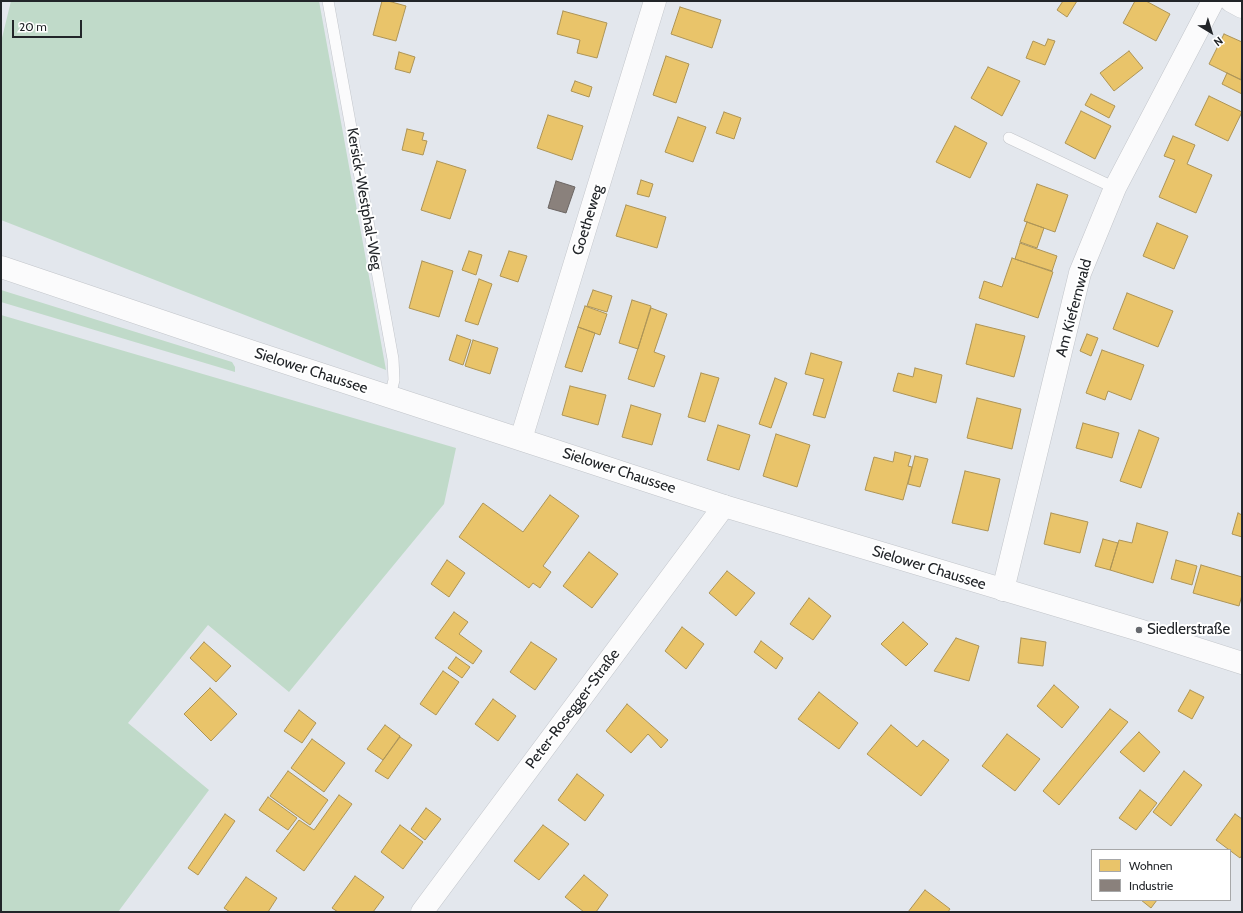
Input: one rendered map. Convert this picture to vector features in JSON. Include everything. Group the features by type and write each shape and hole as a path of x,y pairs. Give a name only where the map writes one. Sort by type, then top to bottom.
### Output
{"street":[{"name":"Goetheweg","path":"521,439 656,1"},
{"name":"Am Kiefernwald","path":"1003,590 1080,273 1115,188 1213,1"},
{"path":"1231,1 1242,7"},
{"name":"Sielower Chaussee","path":"1,267 724,506 1242,662"},
{"name":"Peter-Rosegger-Straße","path":"422,912 724,506"}],"lane":[{"name":"Kersick-Westphal-Weg","path":"328,1 393,360 394,380 390,396"},
{"path":"1009,138 1115,188"}],"green space":[{"path":"11,1 319,1 386,370 1,220 1,42"},
{"path":"1,290 232,362 235,367 235,372 1,302"},
{"path":"1,315 456,448 444,504 289,692 208,625 128,723 209,790 118,912 1,912"}],"building: Wohnen":[{"path":"382,1 388,1 406,6 396,41 373,35"},
{"path":"1063,1 1077,1 1067,17 1057,10"},
{"path":"1135,1 1146,1 1170,14 1156,41 1123,23"},
{"path":"680,7 721,20 712,48 671,34"},
{"path":"563,11 607,23 597,58 577,53 580,40 557,34"},
{"path":"1224,34 1242,42 1241,80 1209,64"},
{"path":"1048,39 1055,41 1045,65 1026,58 1033,41 1045,46"},
{"path":"1129,51 1143,68 1114,91 1100,73"},
{"path":"399,52 415,57 410,73 395,69"},
{"path":"666,56 689,64 676,103 653,95"},
{"path":"988,67 1020,81 1002,116 971,98"},
{"path":"1227,73 1242,80 1242,94 1222,84"},
{"path":"575,81 592,87 589,97 571,91"},
{"path":"1091,94 1115,106 1109,118 1085,105"},
{"path":"1209,96 1242,112 1228,141 1195,125"},
{"path":"1081,111 1111,126 1095,159 1065,143"},
{"path":"724,112 741,118 734,139 716,133"},
{"path":"548,115 583,126 572,160 537,148"},
{"path":"678,117 706,127 693,162 665,152"},
{"path":"955,126 987,143 970,178 936,162"},
{"path":"407,129 424,133 422,140 427,141 423,155 402,150"},
{"path":"1173,136 1195,145 1187,164 1212,175 1196,213 1159,197 1175,160 1164,156"},
{"path":"437,161 466,170 450,219 421,210"},
{"path":"641,180 653,184 649,197 637,194"},
{"path":"1037,184 1068,195 1055,232 1024,221"},
{"path":"626,205 666,217 657,248 616,236"},
{"path":"1027,222 1044,228 1037,248 1020,242"},
{"path":"1157,223 1188,236 1174,269 1143,256"},
{"path":"1020,243 1057,256 1052,271 1015,259"},
{"path":"469,251 482,255 476,275 462,270"},
{"path":"509,251 527,256 518,282 500,276"},
{"path":"1012,258 1053,272 1038,318 979,298 984,281 1002,287"},
{"path":"422,261 453,271 439,317 409,308"},
{"path":"479,279 492,284 478,325 465,321"},
{"path":"593,290 612,296 607,312 587,306"},
{"path":"1127,293 1173,311 1158,347 1113,329"},
{"path":"632,300 651,306 638,349 619,343"},
{"path":"585,306 607,314 600,335 578,327"},
{"path":"651,308 667,314 654,352 665,356 654,387 628,379"},
{"path":"976,324 1025,336 1014,377 966,364"},
{"path":"578,327 595,333 582,372 565,367"},
{"path":"1087,334 1098,338 1091,356 1080,351"},
{"path":"457,335 471,340 463,365 449,360"},
{"path":"473,340 498,348 490,374 465,366"},
{"path":"1102,350 1144,365 1131,400 1108,391 1105,400 1086,393"},
{"path":"811,353 842,362 825,418 813,415 824,379 805,374"},
{"path":"915,368 942,375 936,403 893,391 898,373 913,377"},
{"path":"701,373 719,378 705,422 688,417"},
{"path":"775,378 787,383 771,428 759,424"},
{"path":"570,386 606,395 598,425 562,415"},
{"path":"977,398 1021,409 1012,449 967,438"},
{"path":"631,405 661,414 652,445 622,437"},
{"path":"1083,423 1119,433 1112,458 1076,448"},
{"path":"718,425 750,435 739,470 707,460"},
{"path":"1139,430 1159,438 1141,488 1120,481"},
{"path":"776,434 810,445 797,487 763,476"},
{"path":"895,452 911,456 908,466 912,467 903,500 865,490 874,457 893,462"},
{"path":"915,456 928,459 920,487 908,484"},
{"path":"965,471 1000,479 988,531 952,523"},
{"path":"550,495 579,516 543,566 551,572 540,588 533,583 529,588 459,537 483,503 523,532"},
{"path":"1051,513 1088,522 1080,553 1044,544"},
{"path":"1238,513 1242,515 1242,537 1232,534"},
{"path":"1137,523 1168,532 1153,583 1110,570 1119,540 1132,543"},
{"path":"1103,539 1118,543 1110,570 1095,566"},
{"path":"589,552 618,574 592,608 563,586"},
{"path":"447,560 465,573 449,597 431,584"},
{"path":"1176,560 1197,566 1192,585 1171,579"},
{"path":"1201,565 1242,577 1242,595 1239,606 1193,593"},
{"path":"727,571 755,593 736,616 709,593"},
{"path":"809,598 831,616 813,640 790,624"},
{"path":"454,612 468,622 459,634 482,651 473,664 435,638"},
{"path":"903,622 928,644 906,666 881,644"},
{"path":"682,627 704,644 686,669 665,651"},
{"path":"956,638 979,646 969,681 934,671"},
{"path":"1021,638 1046,642 1043,666 1018,663"},
{"path":"761,641 783,658 776,669 754,652"},
{"path":"204,642 231,666 216,682 190,658"},
{"path":"531,642 557,659 535,690 510,672"},
{"path":"456,657 470,667 462,678 448,668"},
{"path":"443,671 459,682 436,715 420,704"},
{"path":"1054,685 1079,707 1062,728 1037,706"},
{"path":"210,688 237,714 211,741 184,714"},
{"path":"1190,690 1204,697 1192,719 1178,711"},
{"path":"819,692 858,723 839,749 798,719"},
{"path":"493,699 516,716 498,741 475,724"},
{"path":"627,704 668,740 661,748 648,734 631,753 606,731"},
{"path":"1110,709 1128,722 1059,805 1043,791"},
{"path":"299,710 316,723 302,743 284,731"},
{"path":"385,725 400,736 383,760 367,749"},
{"path":"891,725 917,747 923,740 949,760 921,796 867,754"},
{"path":"1139,732 1160,752 1144,772 1120,752"},
{"path":"1007,734 1040,759 1015,791 982,766"},
{"path":"400,737 412,745 388,779 375,771"},
{"path":"312,739 345,763 324,792 291,768"},
{"path":"288,771 328,800 310,825 270,796"},
{"path":"1184,771 1202,785 1171,826 1153,812"},
{"path":"577,774 604,795 585,821 558,800"},
{"path":"1140,790 1157,803 1136,830 1119,818"},
{"path":"339,795 352,804 304,871 276,851 299,820 314,830"},
{"path":"268,797 297,818 288,830 259,810"},
{"path":"426,808 441,819 425,840 411,829"},
{"path":"225,814 235,821 198,875 188,868"},
{"path":"1235,814 1242,819 1242,855 1240,858 1231,851 1231,849 1228,849 1216,840"},
{"path":"400,825 423,842 403,869 381,852"},
{"path":"543,825 569,844 539,880 514,861"},
{"path":"584,875 608,895 596,912 584,912 565,897"},
{"path":"355,876 384,897 373,912 338,912 332,908"},
{"path":"246,877 277,898 268,912 230,912 224,908"},
{"path":"925,890 950,909 948,912 908,912"},
{"path":"1142,901 1156,901 1151,908"}],"building: Industrie":[{"path":"556,181 575,187 566,213 548,208"}],"place":[{"name":"Siedlerstraße","path":"1139,630"}]}
